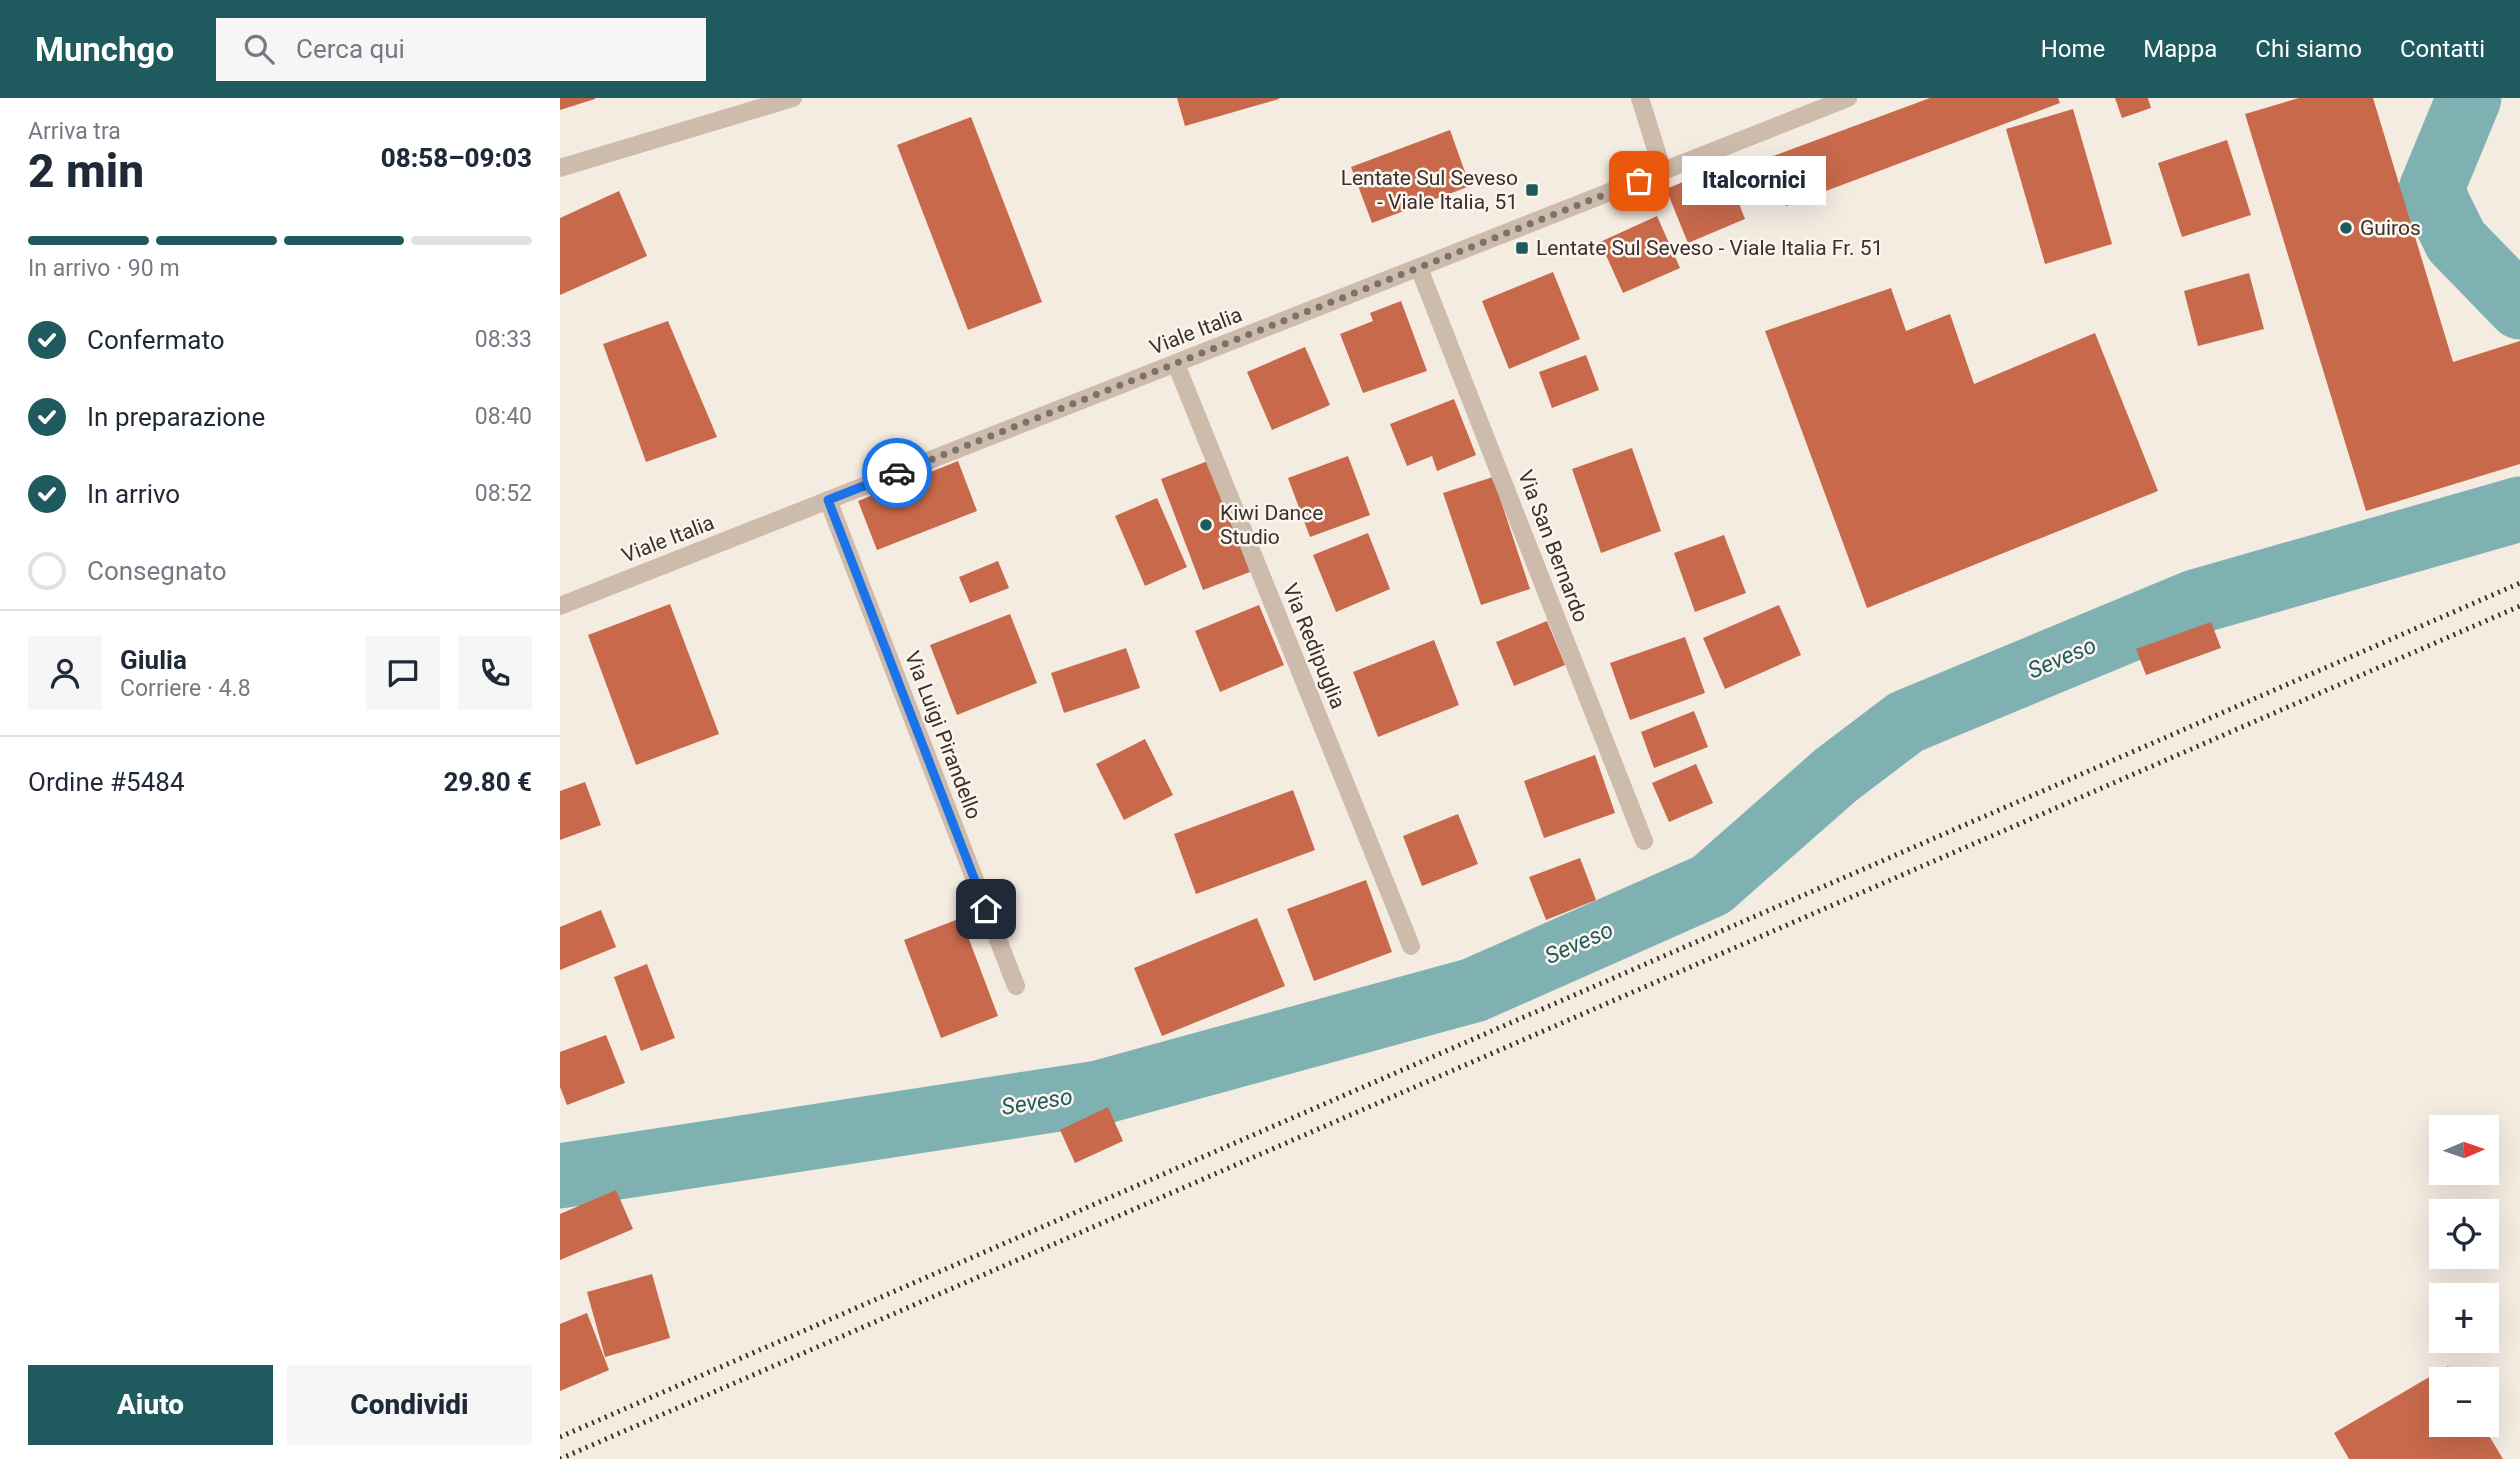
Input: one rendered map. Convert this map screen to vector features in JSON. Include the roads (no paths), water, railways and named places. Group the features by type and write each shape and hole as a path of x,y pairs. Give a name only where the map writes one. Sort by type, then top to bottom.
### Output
{"street":[{"path":"560,168 793,98"},
{"path":"1640,98 1663,172"},
{"name":"Viale Italia","path":"560,606 1847,98"},
{"name":"Via San Bernardo","path":"1419,268 1644,841"},
{"name":"Via Redipuglia","path":"1175,364 1411,946"},
{"name":"Via Luigi Pirandello","path":"828,500 1016,986"}],"waterway":[{"name":"Seveso","path":"2469,98 2431,190 2456,241 2520,307"},
{"name":"Seveso","path":"560,1176 1098,1093 1474,990 1711,885 1836,775 1906,722 2195,602 2520,509"}],"railway":[{"path":"560,1437 2520,583"},
{"path":"560,1459 2520,606"}],"place":[{"name":"Italcornici","path":"1639,181"},
{"name":"Lentate Sul Seveso - Viale Italia, 51","path":"1532,190"},
{"name":"Guiros","path":"2346,228"},
{"name":"Lentate Sul Seveso - Viale Italia Fr. 51","path":"1522,248"},
{"name":"Kiwi Dance Studio","path":"1206,525"}]}
